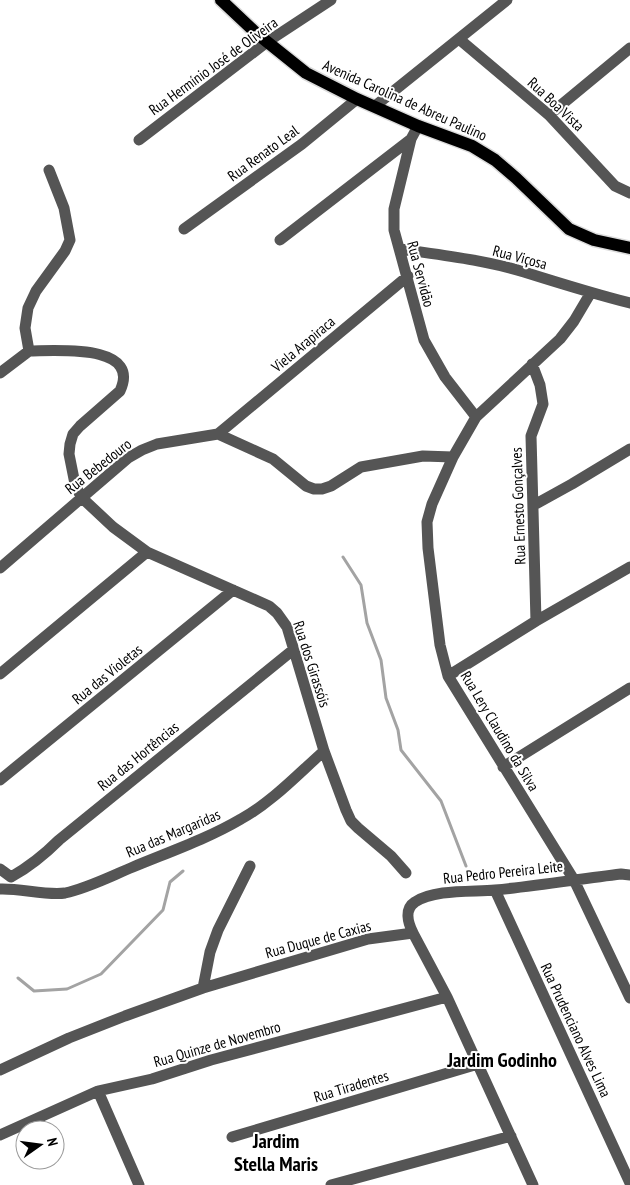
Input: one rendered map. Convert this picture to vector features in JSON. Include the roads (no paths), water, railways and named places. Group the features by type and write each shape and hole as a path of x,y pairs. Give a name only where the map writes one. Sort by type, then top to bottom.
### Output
{"main road":[{"name":"Avenida Carolina de Abreu Paulino","path":"222,0 256,33 306,73 357,99 418,126 472,146 495,160 569,229 594,240 630,248"}],"street":[{"name":"Rua Hermínio José de Oliveira","path":"139,140 267,42 331,0"},
{"path":"375,106 507,0"},
{"name":"Rua Boa Vista","path":"458,39 549,115 615,186 630,193"},
{"path":"549,115 630,48"},
{"name":"Rua Renato Leal","path":"184,229 302,144 357,99"},
{"name":"Rua Servidão","path":"418,126 411,140 394,209 394,230 424,340 445,377 476,417"},
{"path":"280,240 411,140"},
{"path":"29,350 26,328 28,308 36,291 70,240 64,208 49,170"},
{"name":"Rua Viçosa","path":"400,249 455,257 522,272 590,294 630,303"},
{"name":"Viela Arapiraca","path":"218,434 408,276"},
{"name":"Rua Lery Claudino da Silva","path":"590,294 574,321 560,339 476,417 453,457 432,504 427,522 440,646 448,676 574,880 630,998"},
{"path":"0,373 29,350 96,354 112,358 120,365 124,374 124,383 120,391 80,426 72,439 69,454 71,468 81,497"},
{"name":"Rua Ernesto Gonçalves","path":"532,364 540,385 543,404 531,436 536,621"},
{"path":"218,434 273,459 306,486 314,489 331,486 362,467 422,456 453,457"},
{"name":"Rua Bebedouro","path":"0,568 128,458 142,450 166,442 218,434"},
{"path":"534,505 630,449"},
{"name":"Rua dos Girassóis","path":"81,497 113,527 147,552 269,606 278,613 287,627 324,751 351,821 391,856 406,873"},
{"path":"0,674 147,552"},
{"path":"448,676 536,621 630,567"},
{"name":"Rua das Violetas","path":"0,780 233,590"},
{"name":"Rua das Hortências","path":"12,883 59,840 293,650"},
{"path":"504,767 630,688"},
{"name":"Rua das Margaridas","path":"0,889 12,883 51,893 64,893 194,842 242,819 266,802 324,751"},
{"path":"202,988 210,952 218,930 250,866"},
{"path":"0,869 12,883"},
{"name":"Rua Pedro Pereira Leite","path":"413,933 409,926 408,913 410,906 423,898 445,893 495,890 621,874 630,876"},
{"name":"Rua Prudenciano Alves Lima","path":"495,890 630,1183"},
{"path":"413,933 447,997 533,1185"},
{"name":"Rua Duque de Caxias","path":"0,1070 69,1038 202,988 368,939 413,933"},
{"name":"Rua Quinze de Novembro","path":"0,1135 98,1092 152,1079 211,1060 447,997"},
{"name":"Rua Tiradentes","path":"232,1137 478,1064"},
{"path":"98,1092 139,1185"},
{"path":"331,1185 511,1136"}],"waterway":[{"path":"343,557 361,585 367,623 381,660 386,698 398,730 401,750 441,801 466,866"},
{"path":"18,978 34,991 67,989 101,974 163,910 170,882 183,871"}],"district":[{"name":"Jardim Godinho","path":"502,1060"},
{"name":"Jardim Stella Maris","path":"276,1152"}]}
